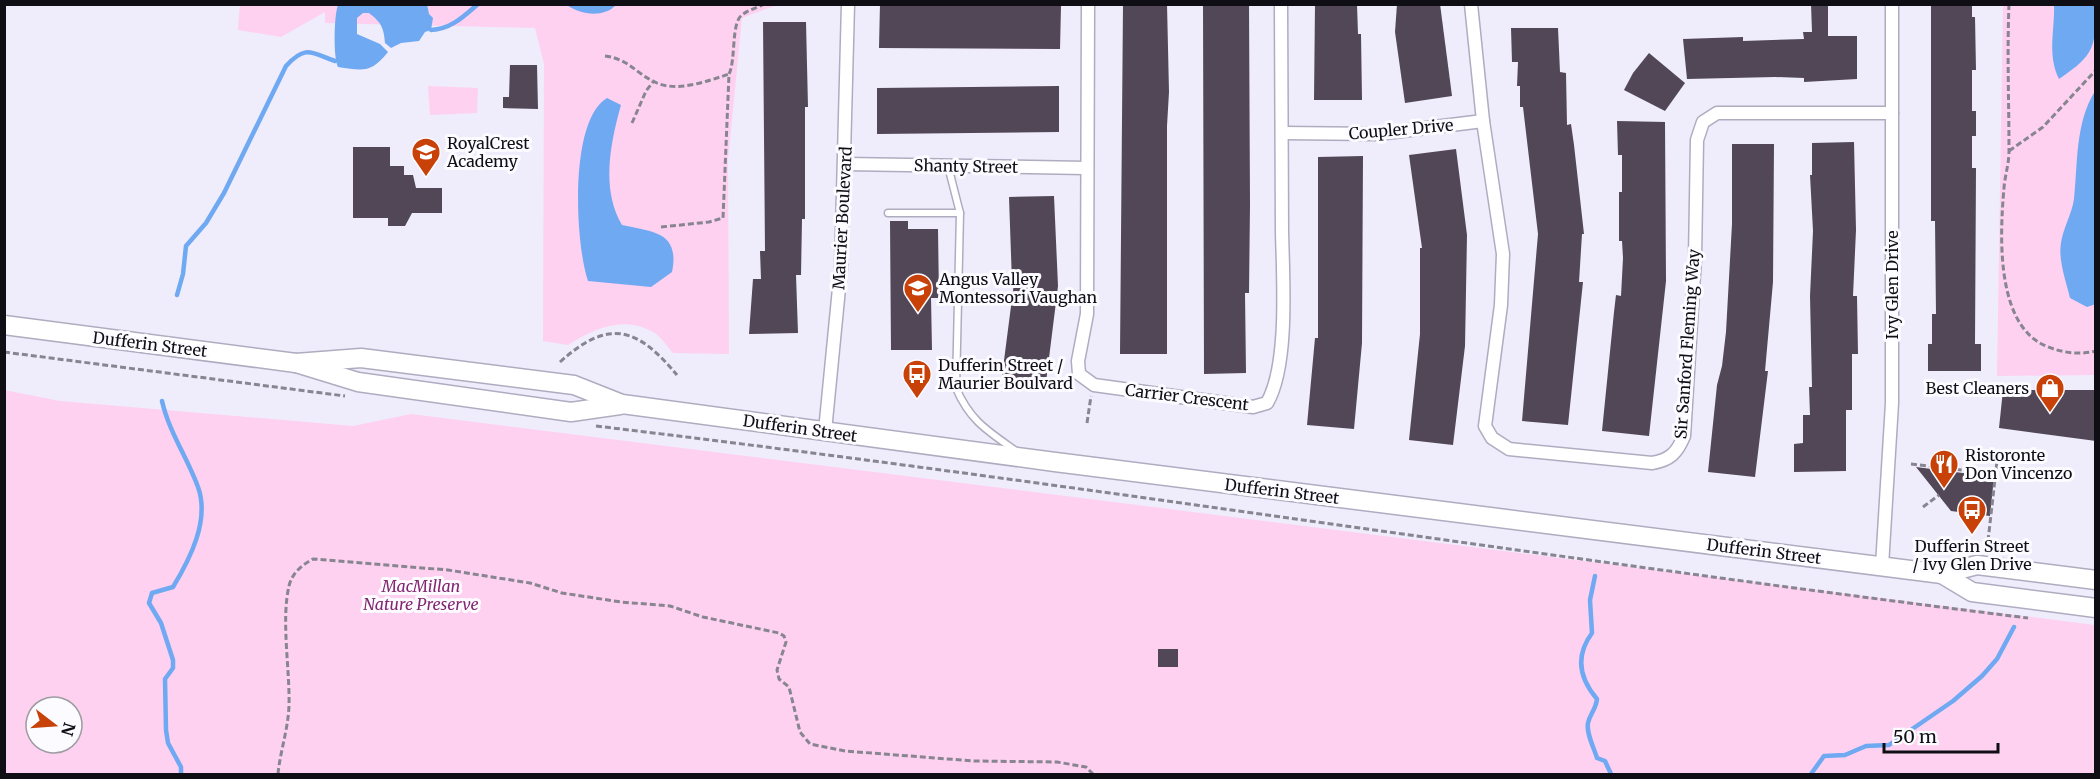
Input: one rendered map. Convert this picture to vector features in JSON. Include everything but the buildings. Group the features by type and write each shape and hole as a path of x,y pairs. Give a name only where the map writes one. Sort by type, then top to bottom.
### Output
{"main road":[{"name":"Dufferin Street","path":"4,325 296,363 358,382 571,412 622,404"},
{"name":"Dufferin Street","path":"296,363 361,358 574,385 622,404 1027,458 1942,574 1977,565 2096,580"},
{"name":"Dufferin Street","path":"1942,574 1972,592 2096,608"}],"street":[{"name":"Maurier Boulevard","path":"825,431 841,268 848,4"},
{"name":"Carrier Crescent","path":"1088,4 1087,314 1078,361 1079,374 1094,385 1253,407 1267,403 1275,388 1278,368 1282,290 1281,4"},
{"name":"Sir Sanford Fleming Way","path":"1471,4 1483,121 1503,254 1501,305 1485,426 1492,438 1509,449 1652,463 1666,460 1679,449 1684,436 1695,258 1697,140 1703,122 1717,112 1892,112"},
{"name":"Ivy Glen Drive","path":"1882,566 1892,403 1892,4"},
{"name":"Coupler Drive","path":"1282,133 1378,134 1483,121"},
{"name":"Shanty Street","path":"845,164 1086,168"}],"lane":[{"path":"948,166 960,213 956,388 965,410 982,427 1027,458"},
{"path":"888,213 960,213"}],"path":[{"path":"661,226 709,222 723,218 729,74 733,66 737,19 764,4"},
{"path":"2009,4 2007,63 2010,151 2004,186 2002,262 2018,322 2031,338 2051,348 2078,353 2096,351"},
{"path":"605,56 619,58 664,86 683,85 729,74"},
{"path":"2010,151 2043,127 2096,70"},
{"path":"632,123 653,81"},
{"path":"560,362 590,339 606,334 628,335 646,342 658,352 677,375"},
{"path":"4,352 347,397"},
{"path":"1087,423 1091,394"},
{"path":"596,426 774,447 1767,585 2037,619"},
{"path":"1988,541 1997,461"},
{"path":"1911,464 1995,474"},
{"path":"1923,507 1939,495"},
{"path":"278,774 286,739 289,707 287,626 289,584 300,566 313,560 448,570 530,584 562,593 670,606 703,617 779,633 784,636 786,642 777,670 779,679 789,687 800,732 810,744 845,751 974,761 1057,762 1086,767 1093,774"}],"green space":[{"path":"240,4 777,5 742,18 728,160 729,354 673,353 656,334 642,327 620,324 598,329 568,345 543,341 544,64 535,28 325,23 325,12 281,37 238,30"},
{"path":"2003,5 2095,5 2095,375 1997,376"},
{"path":"428,86 478,88 477,113 430,115"},
{"name":"MacMillan Nature Preserve","path":"4,390 60,401 353,426 411,414 2095,625 2095,774 5,774"}],"water":[{"path":"427,4 429,14 433,18 431,30 425,32 419,41 401,43 391,48 385,43 383,29 379,22 369,13 363,13 357,18 357,34 380,44 388,52 377,64 366,69 338,67 335,36 338,5"},
{"path":"567,5 616,5 605,12 592,14 578,11"},
{"path":"2054,5 2095,5 2095,30 2091,48 2080,63 2059,79 2052,51"},
{"path":"2095,91 2096,304 2087,307 2070,298 2060,250 2074,199 2081,130"},
{"path":"607,98 621,105 610,166 611,197 615,211 622,225 654,232 668,241 672,249 672,272 651,287 588,281 580,239 578,184 586,131 595,111"}],"waterway":[{"path":"431,30 451,25 478,4"},
{"path":"177,295 183,274 186,246 206,223 224,193 286,66 299,55 309,52 335,61"},
{"path":"162,401 169,423 198,487 202,513 192,552 173,587 152,593 149,603 161,623 173,660 173,668 165,679 166,730 168,743 181,767 181,774"},
{"path":"1595,576 1590,600 1592,633 1583,650 1581,667 1586,683 1597,699 1588,723 1589,736 1597,758 1605,761 1611,774"},
{"path":"1811,774 1824,756 1845,755 1866,746 1889,745 1953,701 1982,676 1997,659 2014,627"}],"place":[{"name":"RoyalCrest Academy","path":"426,178"},
{"name":"Angus Valley Montessori Vaughan","path":"918,314"},
{"name":"Dufferin Street / Maurier Boulvard","path":"917,400"},
{"name":"Best Cleaners","path":"2050,414"},
{"name":"Ristoronte Don Vincenzo","path":"1944,490"},
{"name":"Dufferin Street / Ivy Glen Drive","path":"1972,536"}]}
